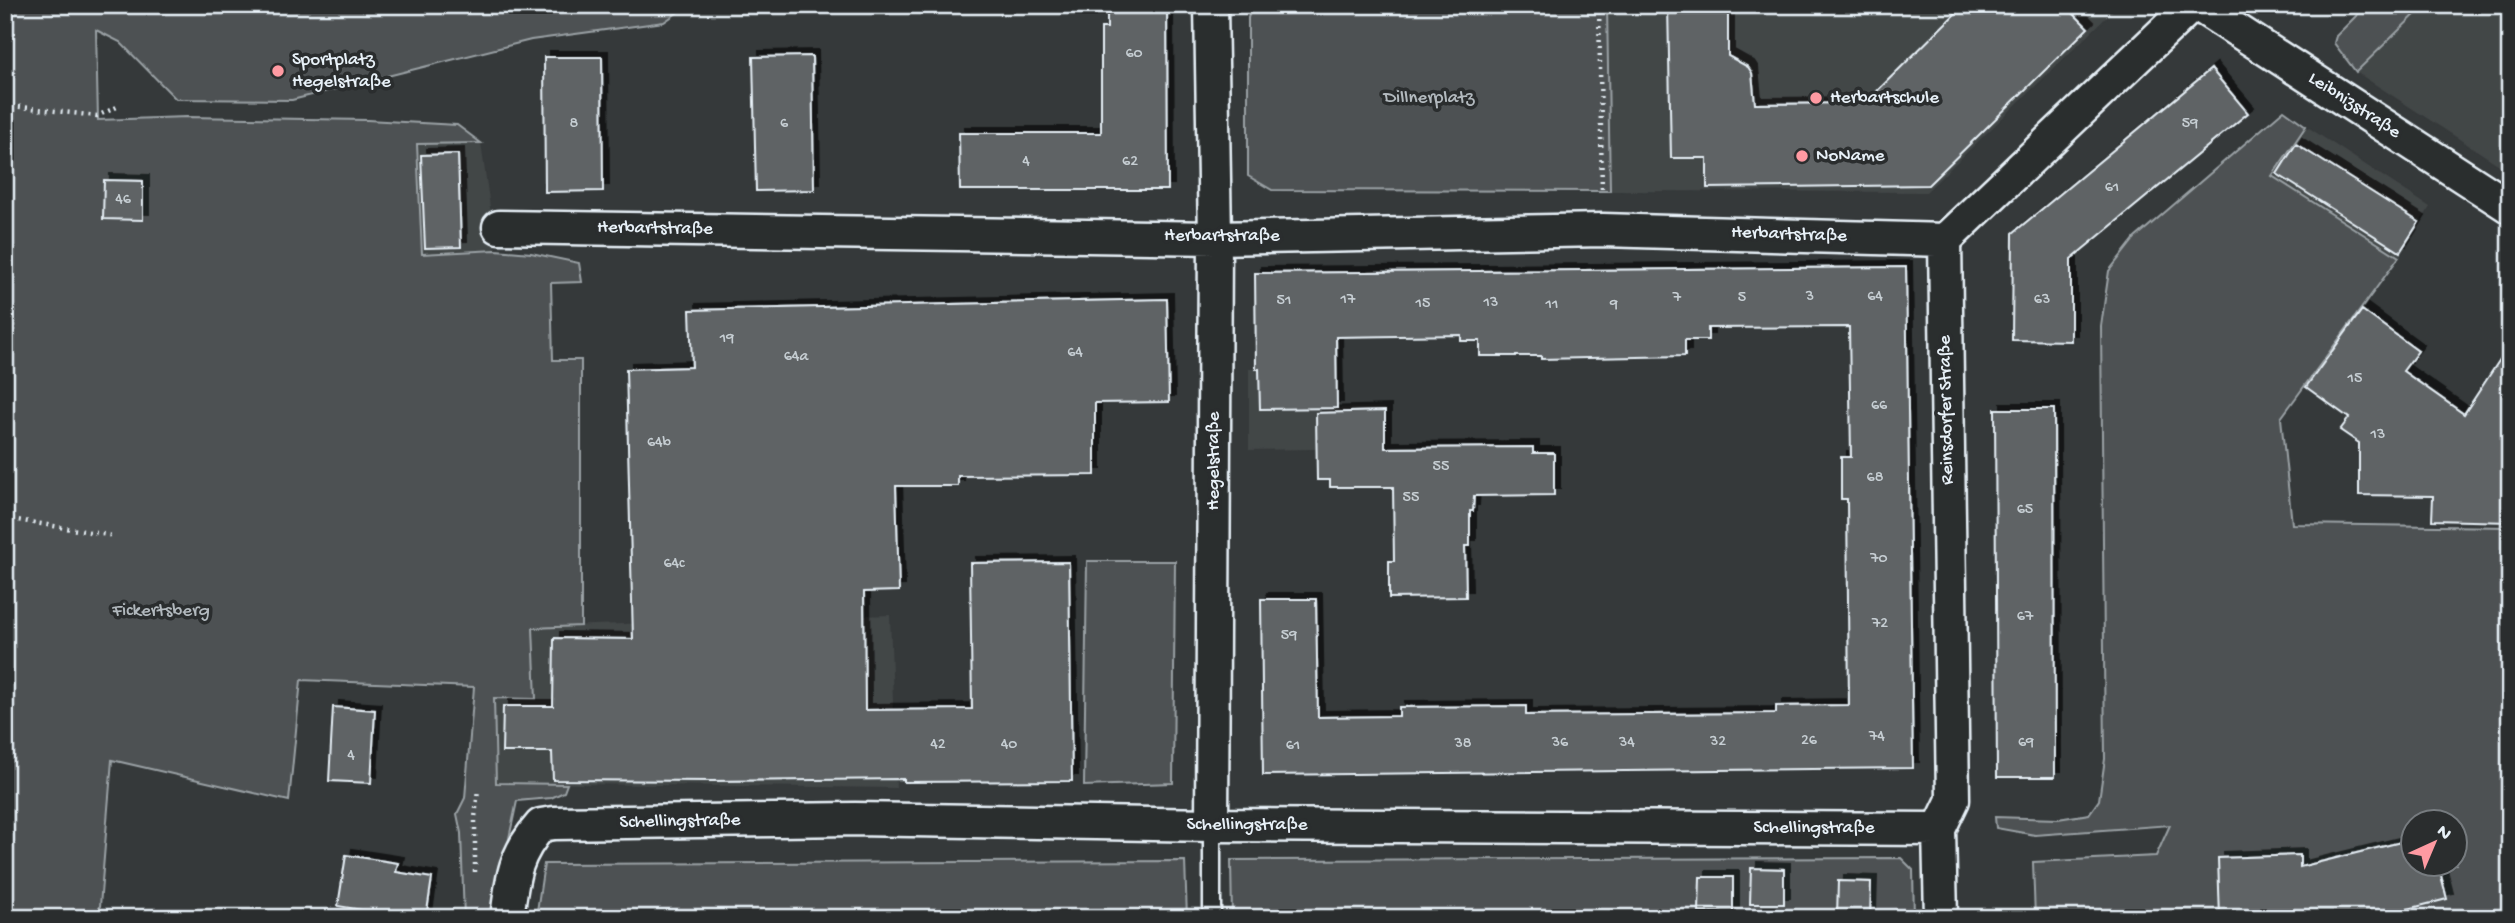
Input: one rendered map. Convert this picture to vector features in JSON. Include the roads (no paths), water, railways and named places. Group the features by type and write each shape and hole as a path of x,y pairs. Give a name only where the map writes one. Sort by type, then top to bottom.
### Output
{"street":[{"name":"Hegelstraße","path":"1211,5 1215,238 1212,825"},
{"path":"1945,240 2192,5"},
{"name":"Leibnizstraße","path":"2198,5 2510,207"},
{"name":"Herbartstraße","path":"499,227 1215,238 1603,230 1945,240"},
{"name":"Reinsdorfer Straße","path":"1941,918 1939,829 1953,800 1945,240"},
{"name":"Schellingstraße","path":"507,918 512,881 525,843 541,825 554,824 855,819 1212,825 1939,829"}],"lane":[{"name":"Hegelstraße","path":"1212,825 1212,918"}],"place":[{"name":"Sportplatz Hegelstraße","path":"278,71"},
{"name":"Herbartschule","path":"1816,98"},
{"name":"NoName","path":"1802,156"}],"park label":[{"name":"Dillnerplatz","path":"1429,98"},
{"name":"Fickertsberg","path":"161,611"}]}
